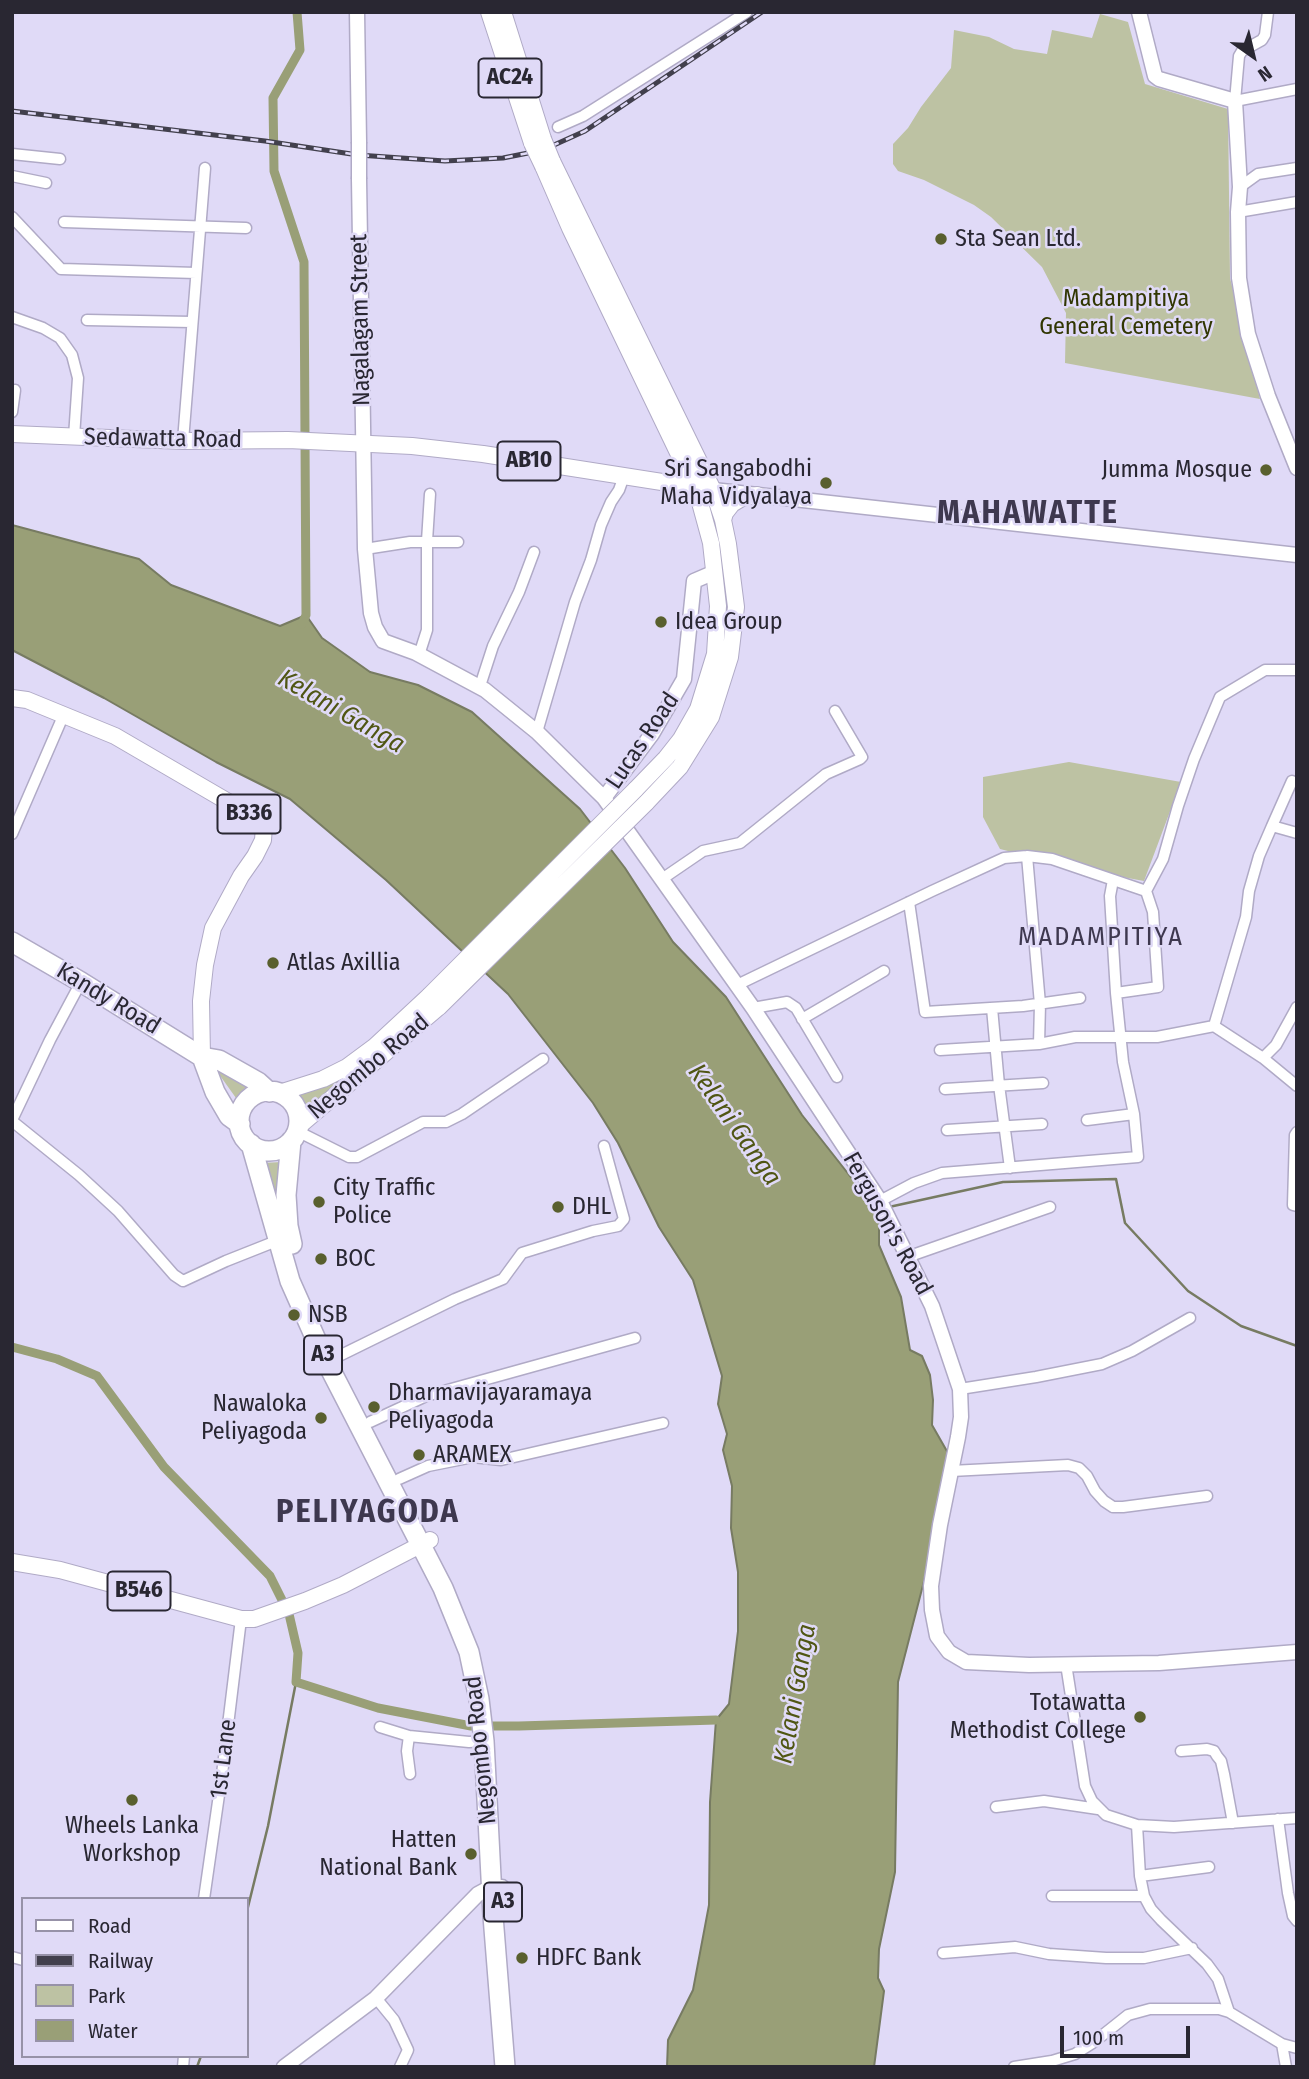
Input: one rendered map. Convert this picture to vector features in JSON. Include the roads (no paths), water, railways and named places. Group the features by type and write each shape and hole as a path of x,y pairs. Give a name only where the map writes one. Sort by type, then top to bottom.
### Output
{"highway":[{"name":"Kandy Road","path":"12,942 202,1057 219,1060 274,1093"},
{"path":"202,1057 215,1092 229,1116 240,1124"},
{"path":"274,1093 290,1100 299,1115 296,1133 280,1149 272,1151 251,1144 243,1136 240,1124 242,1110 247,1102 260,1094 274,1093"},
{"name":"Negombo Road","path":"296,1133 286,1195 290,1239 315,1310 399,1479 425,1542"},
{"name":"Negombo Road","path":"251,1144 290,1281 317,1342 425,1542 456,1592 475,1638 488,1690 487,1731 505,2067"},
{"name":"Negombo Road","path":"497,1887 515,2067"}],"main road":[{"name":"AC24","path":"489,12 570,228 684,465 707,528 718,606 715,654 698,709 640,796"},
{"name":"AC24","path":"503,12 538,141"},
{"name":"AC24","path":"547,164 713,490 728,544 736,607 730,657 711,717 680,767 640,796"},
{"name":"Sedawatta Road","path":"12,434 183,441 363,443"},
{"name":"AB10","path":"363,443 483,454 713,490"},
{"path":"670,484 680,479 684,465"},
{"path":"723,520 732,504 742,498 757,495"},
{"name":"B336","path":"12,698 27,700 116,736 254,817 264,826 263,840 213,928 201,1001 202,1057"},
{"path":"434,1001 640,796"},
{"name":"Negombo Road","path":"274,1093 310,1084 347,1067 434,1001"},
{"name":"Negombo Road","path":"296,1133 434,1001"},
{"name":"B546","path":"12,1562 60,1570 241,1619 254,1619 343,1585 425,1542"}],"street":[{"name":"Nagalagam Street","path":"357,12 365,549 375,628"},
{"path":"558,127 583,116 747,12"},
{"path":"1139,12 1155,76 1163,82 1235,101 1297,89"},
{"path":"1268,12 1262,40 1239,55 1235,101 1240,187 1238,278 1248,334 1268,396 1297,468"},
{"path":"12,154 60,159"},
{"path":"183,441 205,168"},
{"path":"1240,187 1258,174 1297,168"},
{"path":"12,176 46,183"},
{"path":"1238,212 1297,202"},
{"path":"12,217 61,270 196,274"},
{"path":"64,222 246,228"},
{"path":"12,317 43,328 60,338 72,355 78,378 75,437"},
{"path":"87,320 192,322"},
{"path":"12,412 15,390"},
{"path":"537,732 601,525 624,476"},
{"path":"713,490 1297,555"},
{"path":"419,655 427,630 426,541 430,494"},
{"path":"365,549 426,541 458,542"},
{"path":"480,687 493,646 519,592 534,552"},
{"name":"Lucas Road","path":"604,798 652,734 684,679 694,581 715,572"},
{"name":"Ferguson's Road","path":"375,628 383,641 419,655 480,687 537,732 604,798 753,1008 880,1201 933,1306 960,1389 961,1416 931,1586 937,1636 949,1652 966,1662 1030,1665 1159,1663 1297,1652"},
{"path":"1116,993 1158,987 1153,912 1146,891 1163,859 1194,759 1220,697 1265,670 1297,670"},
{"path":"662,880 703,851 740,843 826,774 860,759 862,757 835,711"},
{"path":"12,834 64,714"},
{"path":"1214,1026 1247,917 1249,891 1259,856 1292,781"},
{"path":"1272,826 1297,833"},
{"path":"737,985 1004,858 1027,856 1052,859 1146,891"},
{"path":"1027,856 1040,1003 1038,1044"},
{"path":"880,1201 931,1176 1138,1157 1123,1062 1116,993 1110,897 1113,880"},
{"path":"909,902 925,1012 1080,998"},
{"path":"802,1019 884,971"},
{"path":"80,982 12,1121 79,1175 118,1211 174,1275 183,1281 279,1240"},
{"path":"753,1008 787,1002 796,1008 837,1077"},
{"path":"1263,1058 1276,1045 1297,1007"},
{"path":"992,1008 1010,1168"},
{"path":"940,1051 1038,1044 1075,1037 1157,1037 1214,1026 1263,1058 1297,1086"},
{"path":"296,1133 349,1157 358,1157 423,1122 446,1122 462,1114 543,1059"},
{"path":"945,1089 1044,1083"},
{"path":"1087,1120 1133,1114"},
{"path":"947,1130 1042,1124"},
{"path":"1297,1132 1293,1205 1297,1206"},
{"path":"337,1357 454,1299 503,1279 522,1253 584,1233 618,1226 624,1219 604,1146"},
{"path":"908,1257 1050,1207"},
{"path":"960,1389 1102,1364 1132,1351 1190,1318"},
{"path":"370,1422 426,1396 635,1338"},
{"path":"399,1479 428,1466 474,1457 501,1460 663,1423"},
{"path":"951,1471 1068,1465 1079,1468 1104,1502 1113,1507 1206,1496"},
{"name":"1st Lane","path":"204,1897 241,1619"},
{"path":"1066,1664 1086,1786 1098,1809 1106,1815 1137,1825 1174,1827 1297,1818"},
{"path":"380,1727 409,1736 469,1742 487,1731"},
{"path":"409,1736 407,1751 410,1774"},
{"path":"1181,1751 1214,1751 1221,1761 1233,1823"},
{"path":"996,1807 1044,1801 1098,1809"},
{"path":"1278,1819 1288,1893 1293,1916 1297,1921"},
{"path":"1137,1825 1144,1896 1156,1914 1192,1948 1218,1979 1229,2012"},
{"path":"1140,1876 1209,1867"},
{"path":"284,2067 376,1998 478,1894 497,1887"},
{"path":"1052,1896 1144,1896"},
{"path":"943,1953 1015,1948 1049,1954 1144,1958 1192,1948"},
{"path":"376,1998 394,2020 408,2050 400,2067"},
{"path":"1014,2067 1075,2054 1128,2015 1150,2009 1212,2008 1229,2012 1282,2044 1297,2048"},
{"path":"1282,2044 1286,2067"}],"water":[{"name":"Kelani Ganga","path":"12,525 139,559 171,585 280,626 306,615 322,638 370,672 418,685 472,712 580,809 625,868 673,942 726,997 802,1115 879,1213 879,1245 901,1297 910,1350 922,1356 930,1375 932,1425 948,1453 939,1523 898,1682 895,1872 879,1949 878,1978 884,1991 874,2067 667,2067 668,2040 693,1990 709,1905 710,1802 716,1720 729,1704 738,1631 738,1572 731,1528 732,1486 723,1450 727,1434 718,1404 722,1376 693,1280 659,1227 618,1143 593,1103 508,994 386,880 290,799 216,762 104,698 12,650"}],"waterway":[{"path":"297,12 300,50 273,98 274,171 304,262 306,615 302,624"},
{"path":"889,1207 1003,1182 1116,1179 1125,1223 1188,1291 1241,1326 1297,1346"},
{"path":"12,1347 57,1359 97,1376 164,1467 270,1576 289,1614 298,1653 296,1682 378,1708 471,1726 716,1720"},
{"path":"248,1907 268,1826 296,1682"},
{"path":"197,2067 200,2058"}],"railway":[{"path":"12,111 265,141 358,155 445,161 503,158 543,150 585,131 762,12"}],"place":[{"name":"Sta Sean Ltd.","path":"941,239"},
{"name":"Jumma Mosque","path":"1266,470"},
{"name":"Sri Sangabodhi Maha Vidyalaya","path":"826,483"},
{"name":"Idea Group","path":"661,622"},
{"name":"Atlas Axillia","path":"273,963"},
{"name":"City Traffic Police","path":"319,1202"},
{"name":"DHL","path":"558,1207"},
{"name":"BOC","path":"321,1259"},
{"name":"NSB","path":"294,1315"},
{"name":"Dharmavijayaramaya Peliyagoda","path":"374,1407"},
{"name":"Nawaloka Peliyagoda","path":"321,1418"},
{"name":"ARAMEX","path":"419,1455"},
{"name":"Totawatta Methodist College","path":"1140,1717"},
{"name":"Wheels Lanka Workshop","path":"132,1800"},
{"name":"Hatten National Bank","path":"471,1854"},
{"name":"HDFC Bank","path":"522,1958"}],"district":[{"name":"MAHAWATTE","path":"1028,514"},
{"name":"MADAMPITIYA","path":"1101,938"},
{"name":"PELIYAGODA","path":"368,1513"}],"park label":[{"name":"Madampitiya General Cemetery","path":"1126,313"}]}
